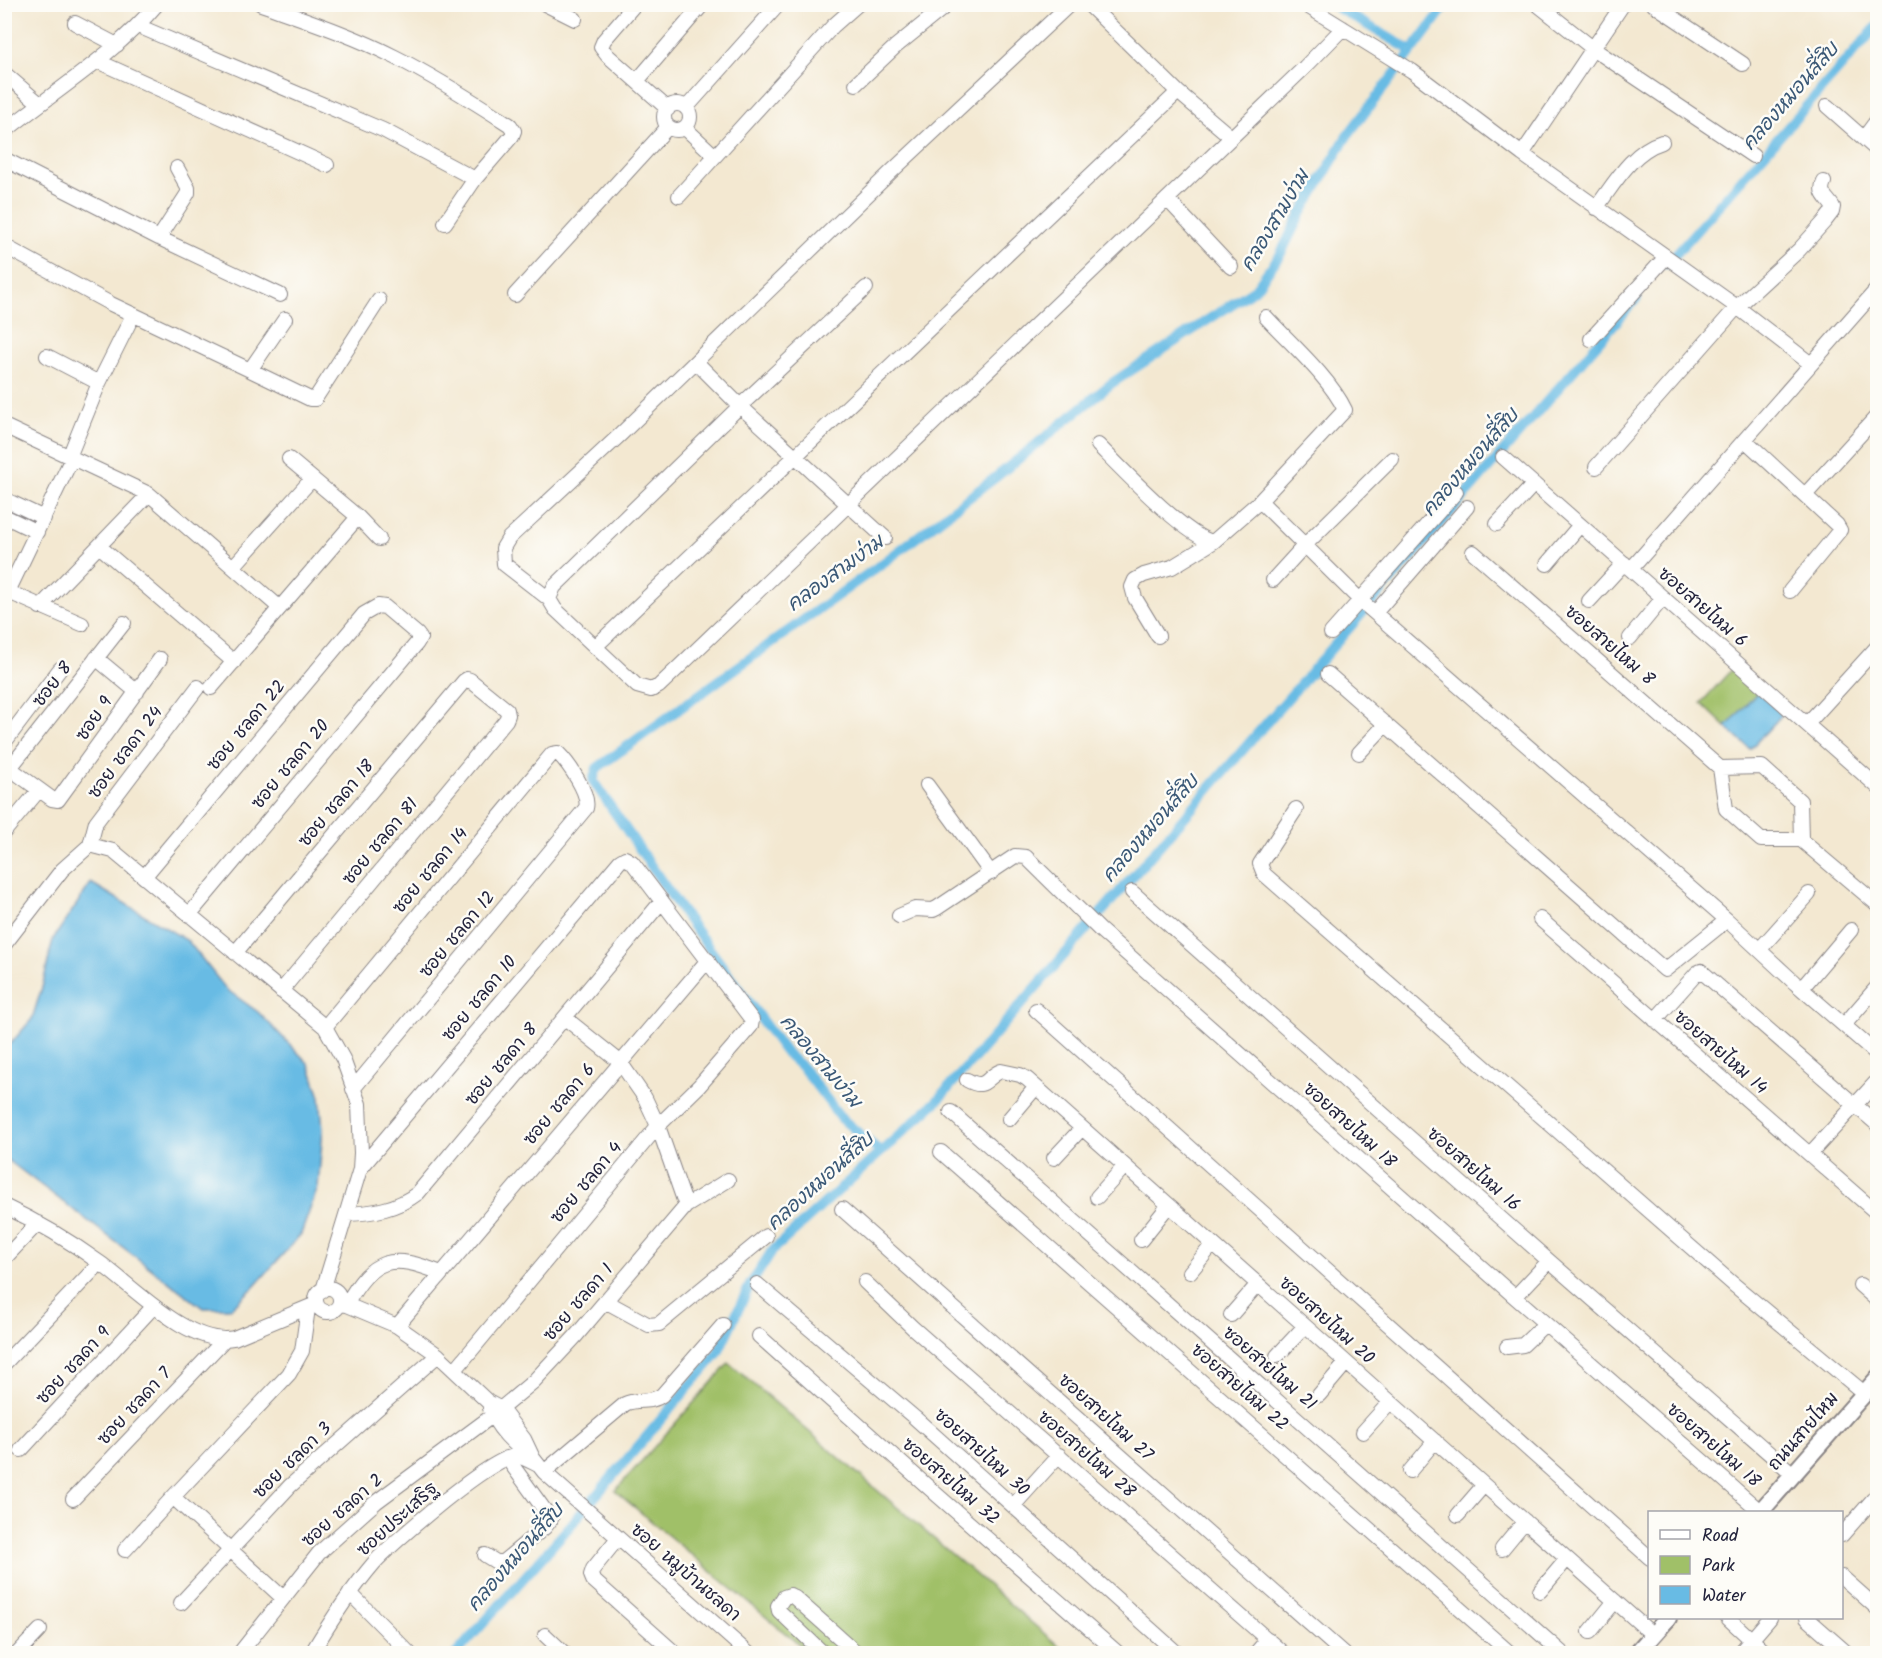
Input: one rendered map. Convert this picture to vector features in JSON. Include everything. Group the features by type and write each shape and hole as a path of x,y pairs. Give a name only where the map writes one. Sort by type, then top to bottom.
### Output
{"main road":[{"name":"ถนนสายไหม","path":"1762,1511 1878,1378"},
{"path":"1635,1653 1666,1619"}],"street":[{"path":"4,132 98,61 138,26 157,4"},
{"path":"261,4 335,30 394,57 510,125 514,131 512,136 475,179 445,223"},
{"path":"545,4 575,19"},
{"path":"635,4 604,40 601,47 668,109"},
{"path":"637,81 703,4"},
{"path":"686,108 779,4"},
{"path":"679,196 833,26 858,4"},
{"path":"856,84 895,47 948,4"},
{"path":"1070,4 891,172 696,362 509,538 502,548 504,564 549,599 555,609 638,686 651,690 659,686 1343,28"},
{"path":"1088,4 1178,92 1231,137"},
{"path":"1537,4 1595,50 1753,156"},
{"path":"1522,154 1595,50 1623,4"},
{"path":"1653,4 1743,63"},
{"path":"1314,7 1412,71 1811,364"},
{"path":"75,23 117,45"},
{"path":"138,26 384,130 475,179"},
{"path":"98,61 327,165"},
{"path":"4,73 40,104"},
{"path":"595,647 1178,92"},
{"path":"675,105 686,108 690,120 685,128 677,130 668,127 664,120 668,109 675,105"},
{"path":"1827,106 1878,151"},
{"path":"1864,138 1878,119"},
{"path":"516,295 668,127"},
{"path":"685,128 714,156"},
{"path":"1596,208 1635,159 1651,145 1662,142"},
{"path":"4,159 159,238 280,295"},
{"path":"159,238 188,193 188,188 177,168"},
{"path":"1596,467 1737,308 1799,250 1832,212 1833,207 1822,194 1821,189 1824,182"},
{"path":"1167,199 1231,267"},
{"path":"4,246 133,315 309,399 315,399 380,300"},
{"path":"1591,339 1667,258"},
{"path":"549,599 554,587 740,405 866,288"},
{"path":"1589,601 1627,566 1745,440 1878,288"},
{"path":"82,624 6,594 44,518 99,383 133,315"},
{"path":"1158,636 1135,598 1132,587 1135,580 1144,574 1172,567 1213,542 1260,501 1345,410 1322,378 1266,317"},
{"path":"250,370 285,319"},
{"path":"47,356 99,383"},
{"path":"696,362 885,538"},
{"path":"1805,495 1878,415"},
{"path":"4,426 148,494 280,608"},
{"path":"1745,440 1840,530 1790,591"},
{"path":"1098,445 1163,508 1204,540 1213,542"},
{"name":"ซอยสายไหม 6","path":"1503,457 1878,787"},
{"path":"289,459 380,539"},
{"path":"1273,580 1392,459"},
{"path":"233,567 312,478"},
{"path":"1497,524 1534,484"},
{"path":"1367,606 1456,492"},
{"path":"40,607 148,494"},
{"path":"4,500 44,518"},
{"path":"1260,501 1367,606 1878,1055"},
{"path":"1331,633 1367,606 1467,507"},
{"path":"4,516 37,532"},
{"name":"ซอย ชลดา 24","path":"90,845 96,822 205,688 234,662 357,517"},
{"path":"1547,564 1581,525"},
{"path":"99,546 234,662"},
{"name":"ซอยสายไหม 8","path":"1473,552 1720,768"},
{"path":"1630,638 1663,598"},
{"name":"ซอย ชลดา 22","path":"144,877 364,614 382,605 417,633 420,638"},
{"name":"ซอย 8","path":"7,766 124,623"},
{"name":"ซอย ชลดา 20","path":"189,915 420,638"},
{"path":"1807,724 1872,662 1878,646"},
{"path":"96,658 137,692"},
{"name":"ซอย 9","path":"39,790 52,799 58,800 160,659"},
{"path":"4,743 60,669"},
{"path":"1328,674 1665,969 1727,920"},
{"name":"ซอย ชลดา 18","path":"235,953 467,679 507,711 508,715"},
{"name":"ซอย ชลดา 81","path":"281,991 508,715"},
{"path":"1359,753 1386,724"},
{"name":"ซอย ชลดา 14","path":"325,1027 552,753 558,753 568,764 587,802"},
{"path":"4,832 39,790 7,766"},
{"path":"1801,840 1800,801 1762,767 1720,768 1726,809 1761,840 1801,840 1878,905"},
{"path":"927,785 991,873"},
{"name":"ซอย ชลดา 12","path":"354,1089 586,808 587,802"},
{"path":"1296,809 1260,864 1263,874 1724,1276 1864,1394"},
{"path":"4,945 62,870 90,845 113,851 325,1027 343,1059 359,1104 360,1169 323,1290 312,1306 302,1351 289,1374 125,1550"},
{"name":"ซอยสายไหม 18","path":"899,916 915,909 933,910 1015,856 1023,855 1100,930 1760,1511"},
{"name":"ซอย ชลดา 10","path":"360,1169 620,861 629,859 662,901"},
{"name":"ซอยสายไหม 16","path":"1132,892 1793,1474"},
{"path":"1760,950 1809,894"},
{"path":"662,901 708,960"},
{"name":"ซอย ชลดา 8","path":"347,1214 368,1214 406,1202 418,1193 662,901"},
{"name":"ซอยสายไหม 14","path":"1540,919 1878,1214"},
{"path":"1802,988 1851,930"},
{"name":"ซอย ชลดา 4","path":"455,1370 658,1126 699,1086 752,1023 708,960"},
{"name":"ซอย ชลดา 6","path":"397,1326 708,960"},
{"path":"1655,1020 1701,971 1878,1125"},
{"path":"1844,1025 1878,986"},
{"path":"1036,1010 1648,1556"},
{"path":"564,1018 620,1062 645,1098 658,1126 686,1206"},
{"name":"ซอยสายไหม 20","path":"967,1080 981,1085 999,1071 1023,1076 1653,1635"},
{"path":"1810,1154 1878,1080"},
{"path":"1009,1119 1036,1087"},
{"name":"ซอยสายไหม 21","path":"951,1112 1563,1653"},
{"path":"1054,1158 1082,1128"},
{"name":"ซอยสายไหม 22","path":"941,1152 1512,1653"},
{"path":"1097,1197 1125,1166"},
{"name":"ซอย ชลดา 1","path":"494,1409 534,1380 686,1206 728,1180"},
{"path":"1141,1240 1169,1205"},
{"path":"4,1206 38,1223 100,1263 154,1306 187,1328 224,1340 312,1306 329,1312 343,1304 363,1278 375,1267 389,1262 403,1261 441,1274"},
{"name":"ซอยสายไหม 27","path":"842,1209 1344,1653"},
{"path":"4,1259 38,1223"},
{"path":"605,1301 650,1325 659,1324 766,1236"},
{"path":"1190,1272 1213,1244"},
{"path":"1515,1297 1549,1261"},
{"path":"4,1364 100,1263"},
{"name":"ซอยสายไหม 28","path":"865,1282 913,1328 1284,1653"},
{"name":"ซอยสายไหม 30","path":"757,1284 915,1418 1178,1653"},
{"path":"1231,1315 1257,1284"},
{"path":"1860,1285 1878,1301"},
{"name":"ซอย หมูบ้านชลดา","path":"323,1290 328,1288 337,1293 343,1304 397,1326 438,1354 494,1409 521,1450 749,1653"},
{"name":"ซอย ชลดา 9","path":"21,1450 154,1306"},
{"path":"1507,1347 1523,1345 1545,1324"},
{"path":"485,1555 498,1563 504,1561 545,1527 551,1519 547,1510 507,1458 516,1456 538,1465 625,1404 636,1400 650,1401 662,1395 723,1325"},
{"path":"1277,1356 1305,1326"},
{"name":"ซอยสายไหม 32","path":"759,1336 1119,1653"},
{"name":"ซอย ชลดา 7","path":"73,1499 224,1340"},
{"name":"ซอย ชลดา 3","path":"181,1603 290,1486 438,1354"},
{"path":"1318,1395 1346,1363"},
{"path":"1363,1432 1390,1402"},
{"name":"ซอย ชลดา 2","path":"239,1653 319,1553 376,1502 494,1409"},
{"path":"1410,1470 1435,1442"},
{"path":"1013,1506 1059,1455"},
{"name":"ซอยประเสริฐ","path":"311,1653 351,1593 376,1562 466,1484 507,1458"},
{"path":"1458,1515 1484,1485"},
{"path":"1843,1534 1876,1496"},
{"path":"173,1497 283,1598"},
{"path":"1502,1549 1525,1521"},
{"path":"618,1538 592,1569 593,1580 676,1653"},
{"path":"1540,1591 1567,1559"},
{"path":"1843,1578 1876,1606"},
{"path":"351,1593 410,1653"},
{"path":"824,1653 779,1611 778,1606 784,1597 790,1595 795,1598 858,1653"},
{"path":"1590,1632 1615,1602"},
{"path":"1730,1619 1767,1653"},
{"path":"1739,1653 1768,1619"},
{"path":"1809,1619 1848,1653"},
{"path":"17,1653 40,1630"},
{"path":"545,1635 566,1653"},
{"path":"1256,1653 1268,1639"}],"green space":[{"path":"1732,669 1758,692 1726,727 1701,703"},
{"path":"729,1363 1067,1653 809,1653 615,1491"}],"water":[{"path":"1758,692 1782,715 1750,749 1726,727"},
{"path":"91,883 188,941 226,989 258,1012 309,1064 320,1097 323,1129 318,1187 301,1234 253,1288 231,1308 203,1308 5,1158 5,1050 32,1019 53,939"}],"waterway":[{"name":"คลองสามง่าม","path":"1331,4 1412,51 1447,4"},
{"name":"คลองหมอนสี่สิบ","path":"1667,264 1878,25"},
{"name":"คลองสามง่าม","path":"881,1152 841,1118 803,1068 785,1052 682,911 593,781 597,768 887,560 996,477 1112,383 1255,289 1280,255 1298,219 1347,136 1412,51"},
{"name":"คลองหมอนสี่สิบ","path":"456,1654 570,1526 717,1354 750,1285 772,1251 937,1101 1637,298"}]}
